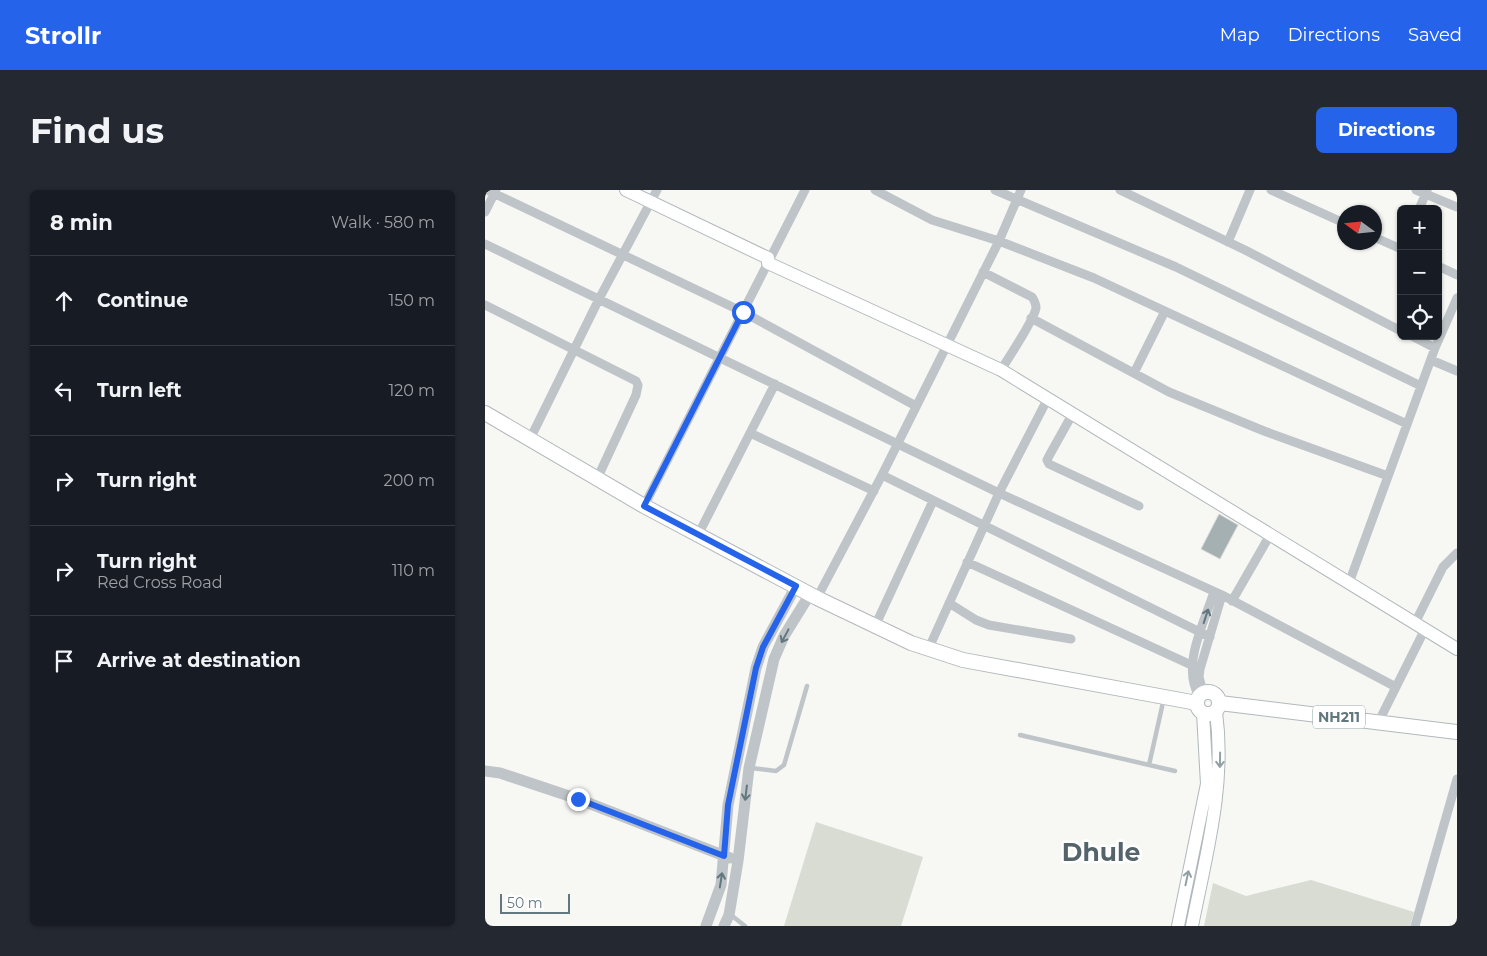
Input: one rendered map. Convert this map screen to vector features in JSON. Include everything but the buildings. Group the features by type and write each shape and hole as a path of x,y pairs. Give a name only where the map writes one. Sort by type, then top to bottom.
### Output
{"main road":[{"path":"626,190 768,258 768,263 1001,370 1457,649"},
{"name":"NH211","path":"485,413 644,506 698,535 814,596 927,650 963,660 1165,697 1379,721 1457,732"},
{"path":"1177,926 1207,784 1206,703"},
{"path":"1192,926 1217,799 1220,760 1206,703"}],"street":[{"path":"530,439 599,299 657,190"},
{"path":"644,506 805,190"},
{"path":"875,190 932,220 999,241 1094,278 1407,424"},
{"path":"995,190 1176,268 1421,386"},
{"path":"724,926 729,914 738,861 749,768 775,659 784,636 814,596 882,476 999,241 1021,190"},
{"path":"1120,190 1228,242 1397,328"},
{"path":"1228,242 1250,190"},
{"path":"1271,190 1337,220"},
{"path":"1416,190 1426,192 1457,207"},
{"path":"485,212 492,191 743,312 916,406"},
{"path":"1421,205 1426,192"},
{"path":"1382,240 1397,247"},
{"path":"485,244 999,493 1218,594 1396,687"},
{"path":"1442,268 1457,274"},
{"path":"983,272 1032,297 1036,308 1001,370"},
{"path":"1349,583 1435,348 1457,298"},
{"path":"485,305 632,378 638,385 636,395 597,478"},
{"path":"1134,373 1165,311"},
{"path":"1031,318 1169,392 1239,421 1388,476"},
{"path":"1420,340 1435,348"},
{"path":"1431,360 1457,371"},
{"path":"698,535 775,384"},
{"path":"927,650 983,526 1048,398"},
{"path":"1073,414 1047,460 1049,464 1139,506"},
{"path":"750,433 874,491"},
{"path":"882,476 1205,635"},
{"path":"876,624 933,501"},
{"path":"1232,601 1270,535"},
{"path":"1379,721 1396,687 1443,567 1457,553"},
{"path":"967,562 1196,667"},
{"path":"706,926 721,885 728,805 756,668 763,647 796,586"},
{"path":"1206,703 1196,667 1218,594"},
{"path":"949,603 976,620 989,625 1071,639"},
{"path":"485,771 500,773 578,799 738,861"},
{"path":"1415,926 1457,779"}],"lane":[{"path":"749,768 775,771 784,765 807,686"},
{"path":"1149,765 1165,697"},
{"path":"1020,735 1175,771"},
{"path":"729,914 745,926"}],"shaded area":[{"path":"816,822 923,857 901,926 784,926"},
{"path":"1311,880 1414,912 1410,926 1204,926 1213,883 1246,896"}],"district":[{"name":"Dhule","path":"1101,852"}],"route":[{"path":"578,799 724,856 728,805 756,668 763,647 796,586 644,506 743,312"}]}
